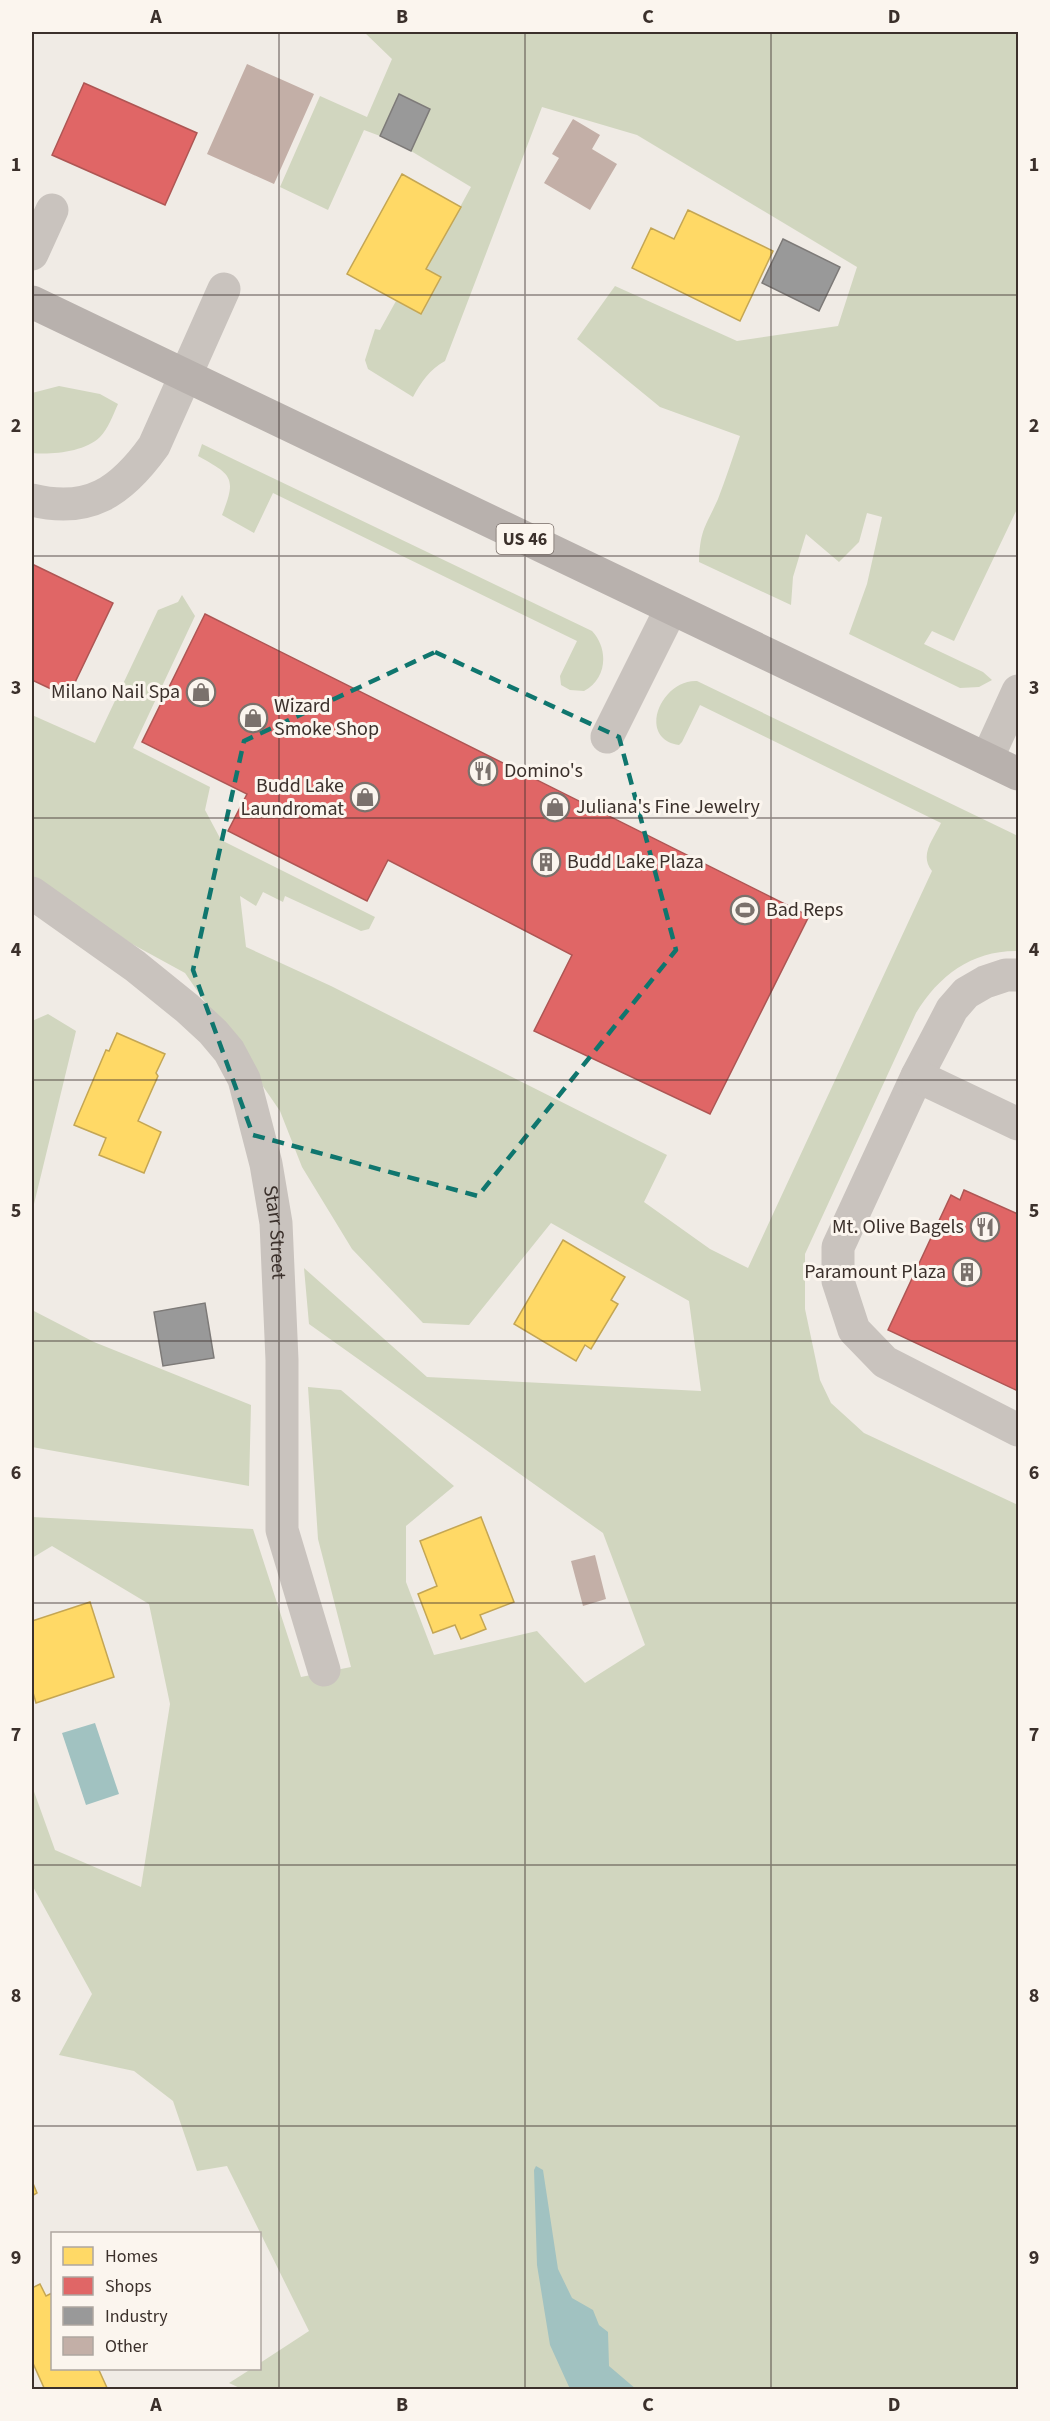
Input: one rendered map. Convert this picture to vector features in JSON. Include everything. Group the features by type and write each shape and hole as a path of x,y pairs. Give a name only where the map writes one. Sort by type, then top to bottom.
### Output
{"main road":[{"name":"US 46","path":"32,302 1018,774"}],"street":[{"path":"32,254 52,210"},
{"path":"32,500 49,504 72,505 96,500 117,488 137,469 154,446 225,289"},
{"path":"607,737 671,609"},
{"path":"987,759 1018,691"},
{"name":"Starr Street","path":"32,892 135,966 187,1008 213,1032 229,1051 244,1079 266,1164 276,1223 282,1360 282,1530 324,1670"},
{"path":"1018,975 994,978 966,993 952,1008 917,1076 838,1247 838,1281 854,1330 885,1362 1018,1430"},
{"path":"917,1076 1018,1124"}],"highlighted area":[{"path":"435,652 619,737 676,950 478,1196 253,1135 193,970 244,741"}],"green space":[{"path":"364,32 1018,32 1018,507 954,641 932,631 924,644 983,672 992,680 979,687 960,688 849,634 867,584 882,517 867,513 859,542 839,562 806,534 793,577 791,605 699,562 704,528 718,499 740,436 660,407 577,339 615,286 737,341 838,326 857,267 637,135 542,107 445,361 426,376 413,397 368,369 365,360 375,329 380,330 396,301 421,314 441,278 426,269 471,187 411,151 430,109 399,94 380,136 364,130 328,210 280,187 320,96 367,117 392,59"},
{"path":"59,386 100,394 118,404 105,430 94,442 68,451 32,453 32,393"},
{"path":"202,444 592,631 601,646 603,655 601,671 597,679 584,691 570,690 561,685 560,676 577,641 273,493 254,533 222,515 230,485 224,473 198,456"},
{"path":"182,595 195,616 133,748 210,787 205,810 221,840 375,917 369,929 361,931 285,896 283,902 263,892 256,906 240,896 246,947 331,986 667,1155 644,1202 710,1249 748,1268 932,871 928,865 927,853 941,823 700,705 682,742 679,745 666,740 659,732 656,722 658,710 664,699 673,689 684,683 697,681 1018,836 1018,951 986,955 959,967 935,987 916,1013 805,1254 805,1309 820,1380 831,1403 864,1433 1018,1505 1018,2389 244,2390 229,2383 249,2370 261,2370 261,2362 309,2331 227,2166 197,2171 173,2101 134,2071 59,2055 92,1994 32,1885 32,1786 55,1850 141,1887 170,1704 149,1604 52,1546 32,1558 32,1517 253,1529 301,1677 351,1667 318,1539 308,1387 341,1390 454,1486 406,1526 406,1582 434,1655 537,1631 585,1683 645,1645 603,1533 309,1324 304,1268 427,1377 701,1391 689,1301 551,1223 469,1325 423,1323 352,1249 302,1167 280,1111 185,973 132,944 32,876 32,715 95,743 158,610 178,602"},
{"path":"48,1014 76,1031 34,1204 32,1242 32,1021"},
{"path":"32,1310 94,1342 251,1405 249,1486 32,1447"}],"water":[{"path":"95,1723 119,1794 86,1805 62,1733"},
{"path":"536,2166 543,2170 558,2269 572,2298 593,2310 599,2325 608,2332 609,2366 636,2389 570,2389 550,2345 537,2265 534,2170"}],"building: Homes":[{"path":"402,174 461,207 426,269 441,277 421,314 347,274"},
{"path":"688,210 773,251 740,321 632,268 651,228 674,239"},
{"path":"117,1033 165,1054 138,1121 161,1132 144,1173 99,1155 106,1138 74,1125 106,1050 109,1051"},
{"path":"563,1240 625,1277 611,1300 618,1304 591,1349 585,1345 576,1361 514,1324"},
{"path":"481,1517 514,1602 480,1615 486,1629 461,1639 455,1625 433,1633 418,1594 437,1586 420,1541"},
{"path":"90,1602 114,1677 36,1703 32,1689 32,1621"},
{"path":"32,2181 37,2193 32,2196"},
{"path":"40,2284 46,2296 51,2294 51,2370 99,2370 108,2390 45,2390 32,2361 32,2288"}],"building: Shops":[{"path":"84,83 197,133 165,205 52,155"},
{"path":"32,564 113,603 68,697 32,680"},
{"name":"Budd Lake Plaza","path":"205,614 809,916 710,1114 534,1031 572,955 388,860 367,901 228,831 247,794 142,742"},
{"name":"Paramount Plaza","path":"964,1190 1018,1214 1018,1391 888,1330 951,1195 960,1200"}],"building: Industry":[{"path":"399,94 430,109 411,151 380,136"},
{"path":"783,239 840,267 819,311 762,283"},
{"path":"205,1303 214,1358 163,1366 154,1312"}],"building: Other":[{"path":"247,64 314,94 274,184 207,154"},
{"path":"573,119 600,135 592,149 617,164 590,210 544,183 559,158 552,154"},
{"path":"595,1555 606,1599 583,1606 571,1561"}],"place":[{"name":"Milano Nail Spa","path":"201,692"},
{"name":"Wizard Smoke Shop","path":"253,718"},
{"name":"Domino's","path":"483,771"},
{"name":"Budd Lake Laundromat","path":"365,797"},
{"name":"Juliana's Fine Jewelry","path":"555,807"},
{"name":"Budd Lake Plaza","path":"546,862"},
{"name":"Bad Reps","path":"745,910"},
{"name":"Mt. Olive Bagels","path":"985,1227"},
{"name":"Paramount Plaza","path":"967,1272"}]}
